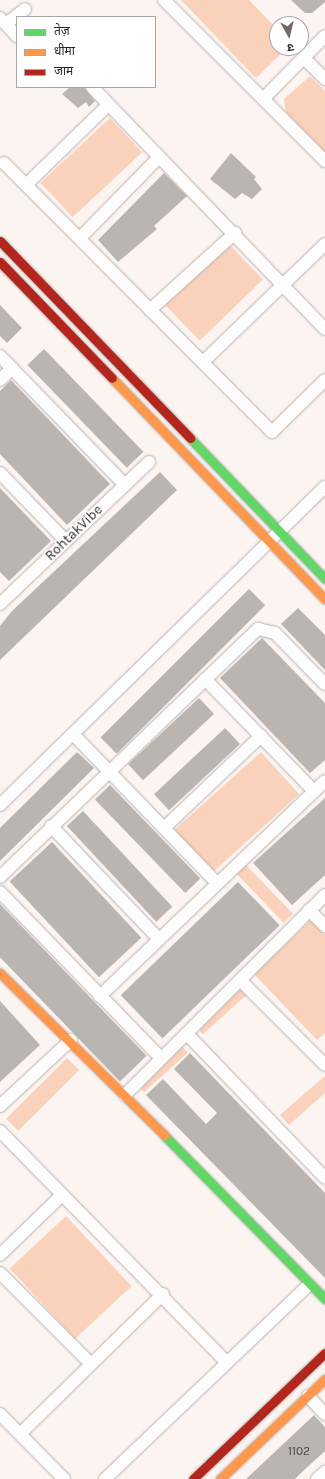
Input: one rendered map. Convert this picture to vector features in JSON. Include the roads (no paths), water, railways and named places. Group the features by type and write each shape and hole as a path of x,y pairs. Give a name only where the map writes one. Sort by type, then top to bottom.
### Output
{"main road":[{"path":"0,241 325,579"},
{"path":"0,262 325,599"},
{"path":"0,973 71,1040 309,1285 325,1299"},
{"path":"193,1479 325,1353"},
{"path":"220,1479 325,1379"}],"street":[{"path":"164,0 325,161"},
{"path":"16,35 3,21 27,9"},
{"path":"263,99 325,36"},
{"path":"304,58 325,79"},
{"path":"93,88 235,233 325,329"},
{"path":"26,185 108,105"},
{"path":"81,237 159,156"},
{"path":"4,163 81,237 150,310 272,432 325,380"},
{"path":"150,310 235,233"},
{"path":"203,362 325,244"},
{"path":"0,356 125,485"},
{"path":"0,380 12,368"},
{"name":"RohtakVibe","path":"2,598 66,541 149,462"},
{"path":"0,473 66,541"},
{"path":"0,805 325,487"},
{"path":"0,877 246,638 265,628 275,633 325,684"},
{"path":"205,679 314,791"},
{"path":"73,734 217,883"},
{"path":"164,828 261,736"},
{"path":"100,996 325,781"},
{"path":"51,826 159,939"},
{"path":"0,892 161,1058"},
{"path":"125,1095 325,895"},
{"path":"310,910 325,926"},
{"path":"240,980 322,1057"},
{"path":"187,1034 325,1178"},
{"path":"0,1106 71,1040"},
{"path":"0,1131 62,1196 163,1294 226,1362"},
{"path":"0,1255 62,1196"},
{"path":"0,1273 90,1363"},
{"path":"105,1479 226,1362 309,1285"},
{"path":"20,1434 90,1363 163,1294"},
{"path":"308,1396 325,1414"},
{"path":"0,1414 64,1479"},
{"path":"317,1479 325,1472"}]}
